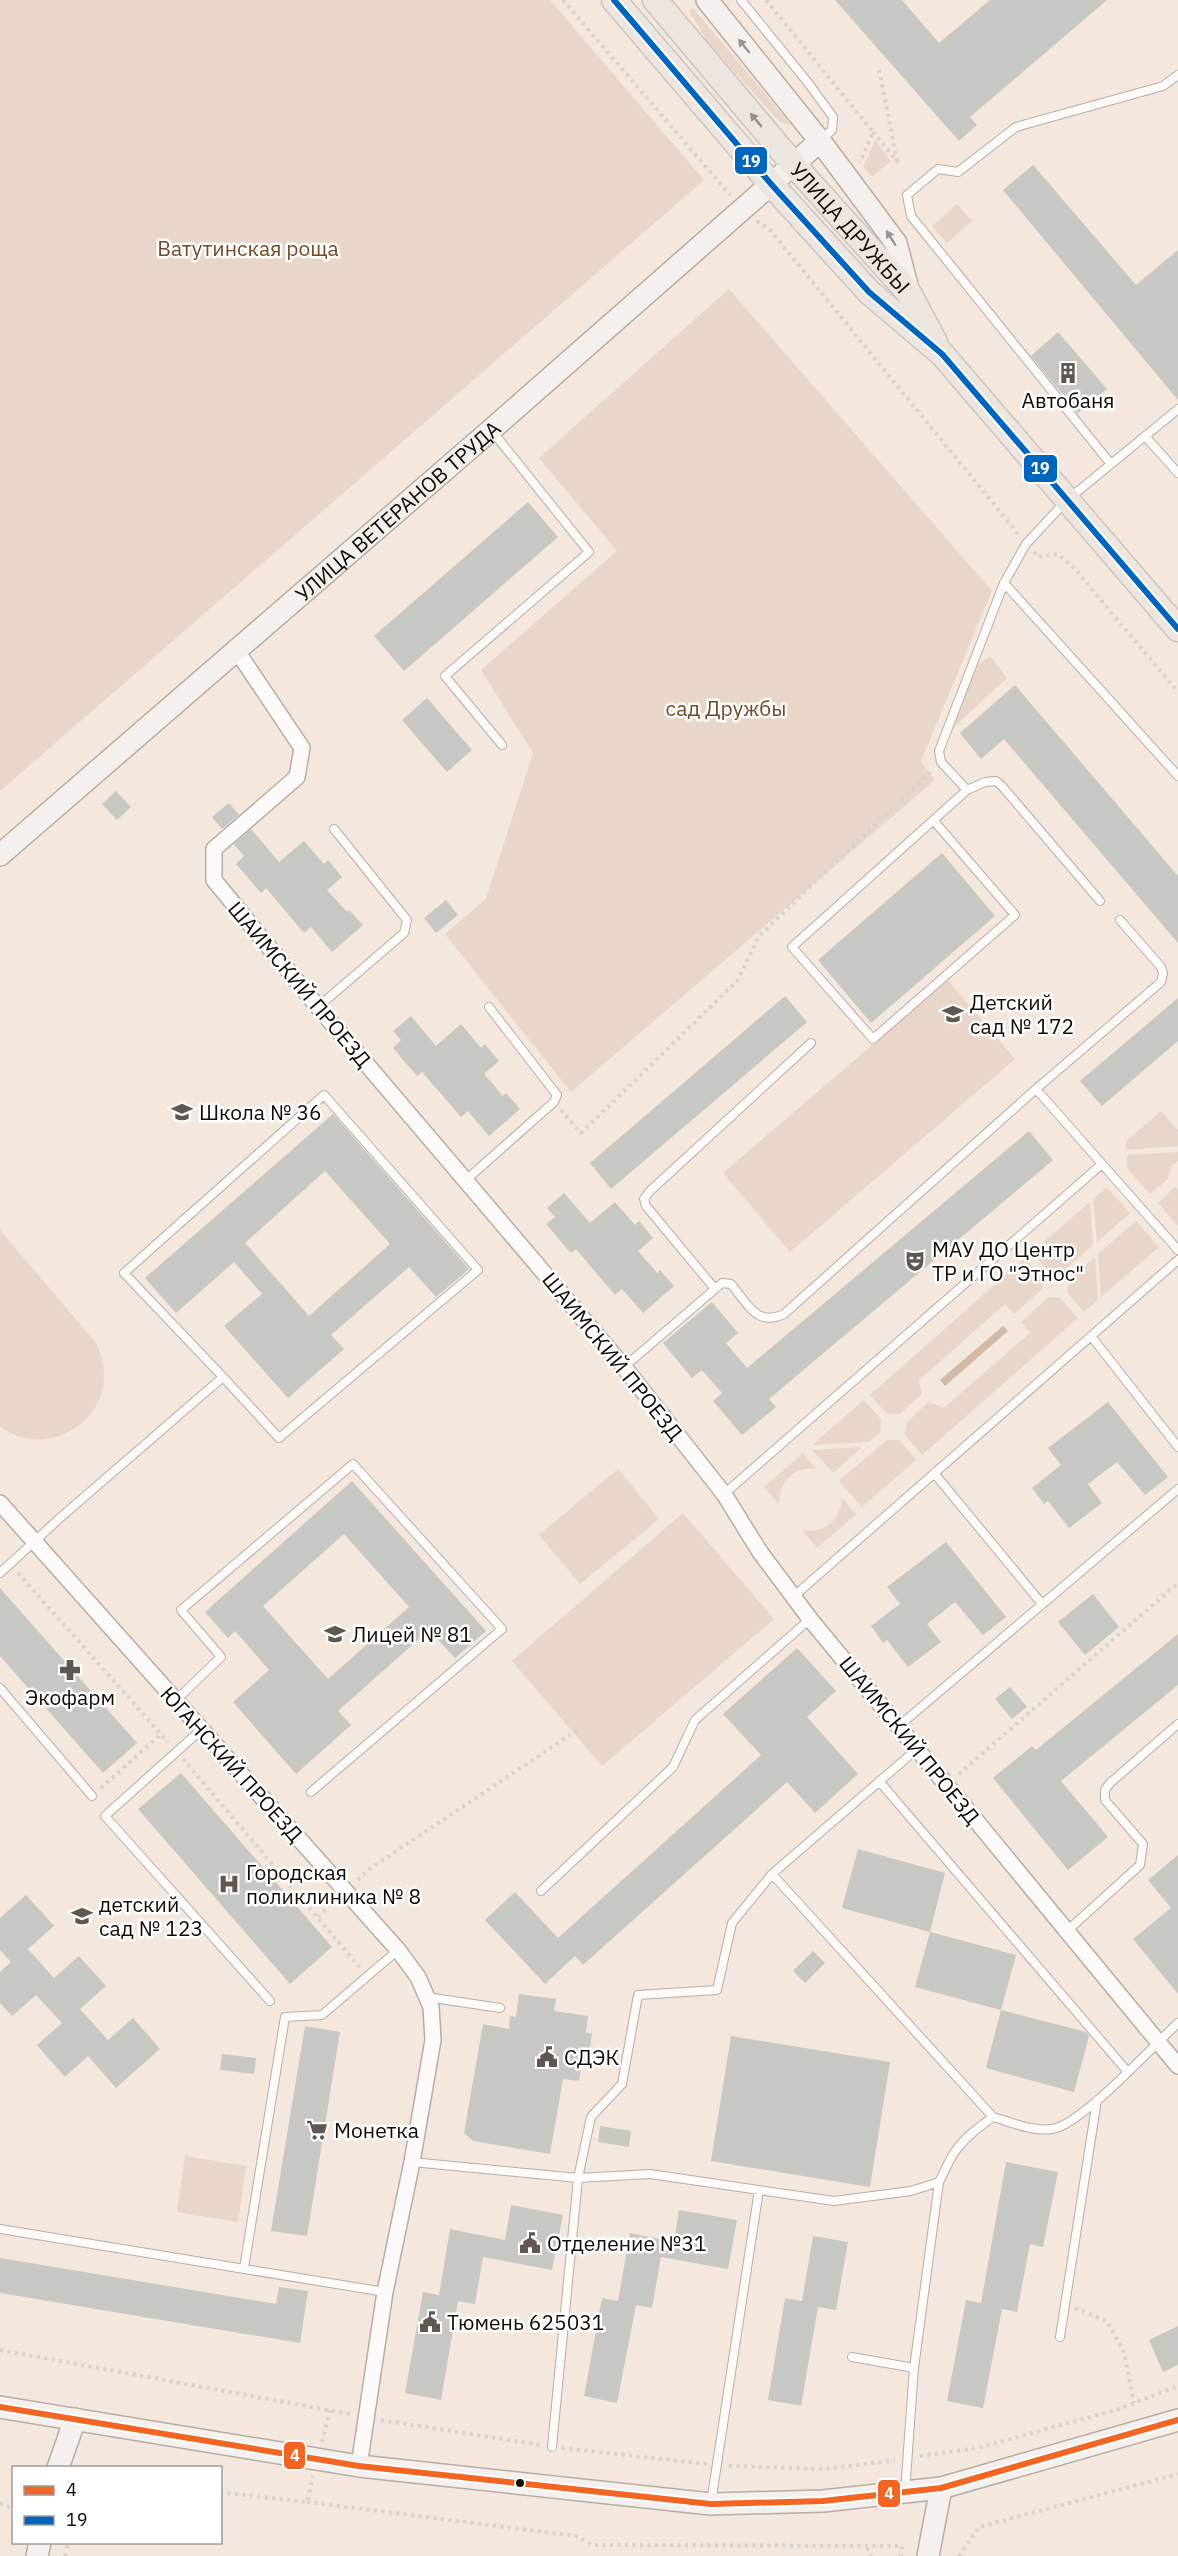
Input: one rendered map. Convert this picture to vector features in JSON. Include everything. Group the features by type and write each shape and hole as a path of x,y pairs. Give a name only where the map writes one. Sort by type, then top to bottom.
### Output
{"main road":[{"name":"УЛИЦА ДРУЖБЫ","path":"614,0 771,184 868,292 942,354 1178,629"},
{"name":"УЛИЦА ДРУЖБЫ","path":"655,0 794,165 909,293 942,354"},
{"path":"707,0 820,141 896,243 909,293"},
{"name":"УЛИЦА ВЕТЕРАНОВ ТРУДА","path":"0,855 491,430 820,141"},
{"path":"0,2407 359,2466 711,2504 823,2501 941,2488 1178,2420"},
{"path":"59,2466 75,2419"},
{"path":"928,2556 941,2488"}],"street":[{"name":"ШАИМСКИЙ ПРОЕЗД","path":"237,651 302,748 297,777 214,849 214,880 318,1007 624,1367 724,1494 760,1552 810,1619 900,1725 1178,2066"},
{"name":"ЮГАНСКИЙ ПРОЕЗД","path":"0,1503 398,1950 418,1977 431,2007 433,2040 386,2292 359,2466"}],"lane":[{"path":"741,0 833,117 832,129 820,141"},
{"path":"1110,463 911,216 907,195 938,169 958,172 1016,127 1163,86 1178,75"},
{"path":"968,790 941,762 939,751 1004,583 1026,544 1066,501 1178,409"},
{"path":"491,430 589,552 445,676 502,745"},
{"path":"1145,436 1178,473"},
{"path":"1004,583 1178,776"},
{"path":"934,821 1015,915 873,1039 792,947 968,790 984,782 996,781 1001,785 1100,900"},
{"path":"318,1007 404,933 407,926 407,920 334,830"},
{"path":"624,1367 722,1283 731,1284 760,1318 771,1320 784,1314 1036,1089 1161,982 1163,973 1161,967 1120,920"},
{"path":"466,1180 554,1102 557,1095 489,1007"},
{"path":"715,1289 646,1206 644,1199 811,1043"},
{"path":"1036,1089 1178,1250"},
{"path":"324,1095 478,1270 279,1438 223,1377 124,1273 324,1095"},
{"path":"724,1494 1102,1164"},
{"path":"793,1597 1178,1260"},
{"path":"1091,1336 1178,1447"},
{"path":"0,1573 223,1377"},
{"path":"176,1700 221,1657 181,1610 353,1464 502,1629 311,1792"},
{"path":"934,1473 1042,1604"},
{"path":"900,1725 1178,1489"},
{"path":"541,1891 673,1767 694,1720 810,1619"},
{"path":"0,1688 92,1796"},
{"path":"1067,1931 1140,1865 1143,1844 1105,1800 1105,1790 1110,1783 1178,1724"},
{"path":"202,1730 105,1816 270,2001"},
{"path":"552,2447 579,2178 591,2117 622,2084 638,1995 717,1990 732,1923 772,1874 917,1748"},
{"path":"879,1781 1127,2072"},
{"path":"772,1874 993,2117 1036,2128 1052,2129 1066,2125 1097,2100 1178,2023"},
{"path":"244,2268 285,2017 322,2015 398,1950"},
{"path":"427,1997 500,2008"},
{"path":"1060,2337 1097,2100"},
{"path":"905,2492 914,2368 939,2182 953,2154 977,2128 993,2117"},
{"path":"412,2162 579,2178 650,2174 834,2201 911,2191 939,2182"},
{"path":"711,2504 759,2190"},
{"path":"0,2229 386,2292"},
{"path":"852,2357 914,2368"}],"path":[{"path":"563,0 742,210 770,230 1026,544 1038,557 1058,554 1075,569 1178,692"},
{"path":"873,132 897,161 879,69"},
{"path":"554,1102 581,1133 737,981 759,936 941,762"},
{"path":"10,1564 177,1752 367,1976"},
{"path":"947,1785 1178,1583"},
{"path":"368,1870 579,1729"},
{"path":"92,1796 161,1734"},
{"path":"1065,2304 1107,2321 1124,2352 1134,2403"},
{"path":"0,2350 366,2417 552,2447 717,2465 826,2469 978,2448 1134,2403 1178,2386"},
{"path":"959,2556 979,2528 1178,2474"},
{"path":"307,2502 576,2536 592,2545 867,2548 902,2546 901,2556"},
{"path":"867,2548 871,2556"}],"green space":[{"name":"Ватутинская роща","path":"0,0 550,0 704,180 0,791"},
{"path":"693,8 791,125 781,123 709,44 689,11"},
{"path":"875,140 891,161 872,177 863,167"},
{"path":"957,204 972,221 947,243 932,226"},
{"name":"сад Дружбы","path":"729,289 992,591 921,761 935,780 571,1092 445,934 486,899 533,753 481,670 617,551 539,458"},
{"path":"990,656 1007,678 954,727 977,665"},
{"path":"948,980 1015,1059 790,1252 723,1173"},
{"path":"1161,1111 1178,1130 1178,1146 1126,1150 1126,1141"},
{"path":"1178,1152 1178,1161 1170,1167 1168,1179 1150,1194 1127,1168 1127,1155"},
{"path":"1107,1187 1130,1213 1097,1242 1093,1199"},
{"path":"1175,1187 1178,1189 1178,1226 1158,1203"},
{"path":"1090,1202 1093,1245 1062,1272 1049,1272 1032,1252"},
{"path":"1136,1221 1159,1247 1101,1297 1098,1254"},
{"path":"0,1230 96,1343 103,1362 104,1375 101,1393 94,1410 82,1423 51,1438 33,1439 16,1435 0,1426"},
{"path":"1095,1257 1098,1300 1084,1312 1067,1292 1069,1280"},
{"path":"1025,1258 1043,1279 1042,1289 1014,1314 1005,1304 919,1380 922,1394 899,1414 887,1414 870,1395"},
{"path":"1049,1297 1060,1298 1078,1318 922,1455 905,1435 906,1423 929,1402 944,1408 1030,1333 1021,1322"},
{"path":"864,1400 881,1419 880,1432 868,1442 812,1445"},
{"path":"887,1440 899,1440 916,1460 862,1507 839,1481"},
{"path":"862,1447 833,1473 812,1450"},
{"path":"803,1453 816,1469 801,1470 789,1477 781,1489 779,1504 764,1487"},
{"path":"618,1469 659,1519 580,1584 539,1535"},
{"path":"842,1498 856,1514 817,1548 802,1530 817,1530 830,1524 838,1513"},
{"path":"683,1513 774,1619 602,1766 512,1661"},
{"path":"185,2156 246,2166 238,2222 177,2212"}],"shaded area":[{"path":"1003,1326 1008,1331 945,1386 940,1380"}],"building":[{"path":"835,0 902,0 939,43 990,0 1107,0 970,117 977,125 959,141"},
{"path":"1033,165 1136,285 1178,250 1178,400 1003,190"},
{"name":"Автобаня","path":"1058,332 1107,389 1078,413 1031,356"},
{"path":"528,502 558,537 404,671 374,636"},
{"path":"1015,685 1178,876 1178,943 1004,739 981,759 960,733"},
{"path":"427,698 472,750 447,772 402,720"},
{"path":"116,791 131,807 117,820 102,804"},
{"path":"229,803 239,815 222,829 212,817"},
{"path":"251,829 279,862 304,841 324,864 328,860 342,877 327,890 347,912 349,910 363,925 332,952 311,927 304,933 266,888 261,893 236,864 244,856 234,844"},
{"path":"942,853 995,916 871,1023 818,960"},
{"path":"446,900 458,915 436,933 424,918"},
{"path":"785,996 807,1022 611,1189 590,1163"},
{"path":"1178,998 1178,1041 1102,1106 1080,1081"},
{"path":"411,1016 436,1046 461,1024 481,1048 485,1044 499,1061 484,1074 503,1096 506,1093 520,1109 489,1136 468,1111 461,1117 422,1072 417,1076 393,1048 401,1040 393,1031"},
{"path":"333,1114 469,1269 436,1297 409,1267 331,1335 344,1349 288,1398 224,1326 262,1294 234,1262 176,1313 145,1278","holes":["325,1171 390,1244 309,1316 245,1243"]},
{"path":"1029,1131 1053,1160 769,1399 776,1407 742,1435 713,1401 722,1393 702,1370 692,1378 663,1343 712,1302 738,1333 726,1343 747,1368"},
{"path":"564,1193 590,1223 615,1202 635,1225 639,1221 653,1238 638,1251 657,1273 660,1270 674,1286 643,1313 622,1289 615,1295 576,1249 571,1253 546,1224 555,1217 547,1208"},
{"path":"1108,1402 1168,1477 1145,1495 1117,1462 1088,1484 1102,1503 1069,1528 1048,1501 1044,1504 1032,1488 1061,1465 1048,1448"},
{"path":"352,1481 486,1631 455,1658 429,1630 338,1711 351,1725 296,1774 233,1702 269,1670 235,1631 228,1638 205,1612","holes":["344,1534 409,1607 328,1679 263,1606"]},
{"path":"946,1542 1006,1617 983,1635 955,1602 927,1624 941,1642 908,1667 887,1640 883,1643 871,1626 900,1604 887,1587"},
{"path":"0,1588 137,1743 103,1773 0,1656"},
{"path":"1093,1594 1119,1627 1085,1655 1058,1622"},
{"path":"1178,1634 1178,1685 1061,1781 1108,1837 1068,1870 993,1778 1032,1746 1036,1750"},
{"path":"797,1648 836,1691 807,1717 858,1774 815,1813 787,1782 583,1965 575,1956 545,1984 485,1920 515,1892 558,1938 761,1755 723,1714"},
{"path":"1010,1687 1027,1707 1012,1719 995,1699"},
{"name":"Городская поликлиника № 8","path":"181,1773 332,1947 290,1984 138,1809"},
{"path":"858,1849 945,1873 930,1932 842,1908"},
{"path":"1178,1855 1178,1994 1133,1939 1171,1908 1148,1880"},
{"path":"26,1895 54,1926 28,1949 54,1978 79,1956 106,1986 80,2009 108,2040 133,2018 160,2049 116,2088 88,2056 65,2077 37,2045 62,2023 36,1995 12,2016 0,2003 0,1972 11,1962 0,1950 0,1918"},
{"path":"930,1932 1016,1955 1001,2010 915,1987"},
{"path":"813,1951 825,1963 805,1983 793,1971"},
{"path":"519,1994 556,1999 554,2011 588,2016 586,2033 592,2033 588,2063 582,2062 579,2081 563,2079 550,2154 473,2141 464,2133 483,2024 509,2029 510,2016 516,2017"},
{"path":"1001,2010 1086,2032 1089,2036 1074,2092 986,2068"},
{"path":"305,2026 340,2032 307,2236 271,2231"},
{"path":"731,2036 890,2062 870,2187 711,2161"},
{"path":"222,2054 256,2058 254,2074 220,2070"},
{"path":"600,2126 631,2131 629,2147 598,2142"},
{"path":"1006,2162 1058,2172 1043,2247 1030,2244 1017,2312 1002,2309 983,2408 947,2401 966,2300 981,2303"},
{"path":"511,2205 563,2215 552,2270 483,2257 475,2304 458,2301 441,2400 405,2393 423,2292 439,2295 450,2229 505,2240"},
{"path":"679,2210 737,2220 728,2269 661,2257 652,2308 636,2305 617,2403 584,2396 602,2298 618,2301 630,2233 674,2242"},
{"path":"813,2236 848,2242 836,2310 818,2307 801,2406 768,2400 785,2298 802,2301"},
{"path":"0,2258 276,2304 279,2287 308,2291 300,2343 0,2293"},
{"path":"1178,2326 1178,2365 1163,2372 1149,2340"}],"transit line":[{"name":"19","path":"614,0 771,184 869,292 942,354 1178,629"},
{"name":"4","path":"0,2407 359,2466 711,2504 823,2501 941,2488 1178,2420"}],"place":[{"name":"Автобаня","path":"1068,373"},
{"name":"Детский сад № 172","path":"953,1014"},
{"name":"Школа № 36","path":"182,1112"},
{"name":"МАУ ДО Центр ТР и ГО \"Этнос\"","path":"915,1261"},
{"name":"Лицей № 81","path":"335,1634"},
{"name":"Экофарм","path":"70,1670"},
{"name":"Городская поликлиника № 8","path":"229,1884"},
{"name":"детский сад № 123","path":"82,1916"},
{"name":"СДЭК","path":"547,2057"},
{"name":"Монетка","path":"317,2130"},
{"name":"Отделение №31","path":"530,2243"},
{"name":"Тюмень 625031","path":"430,2322"}]}
